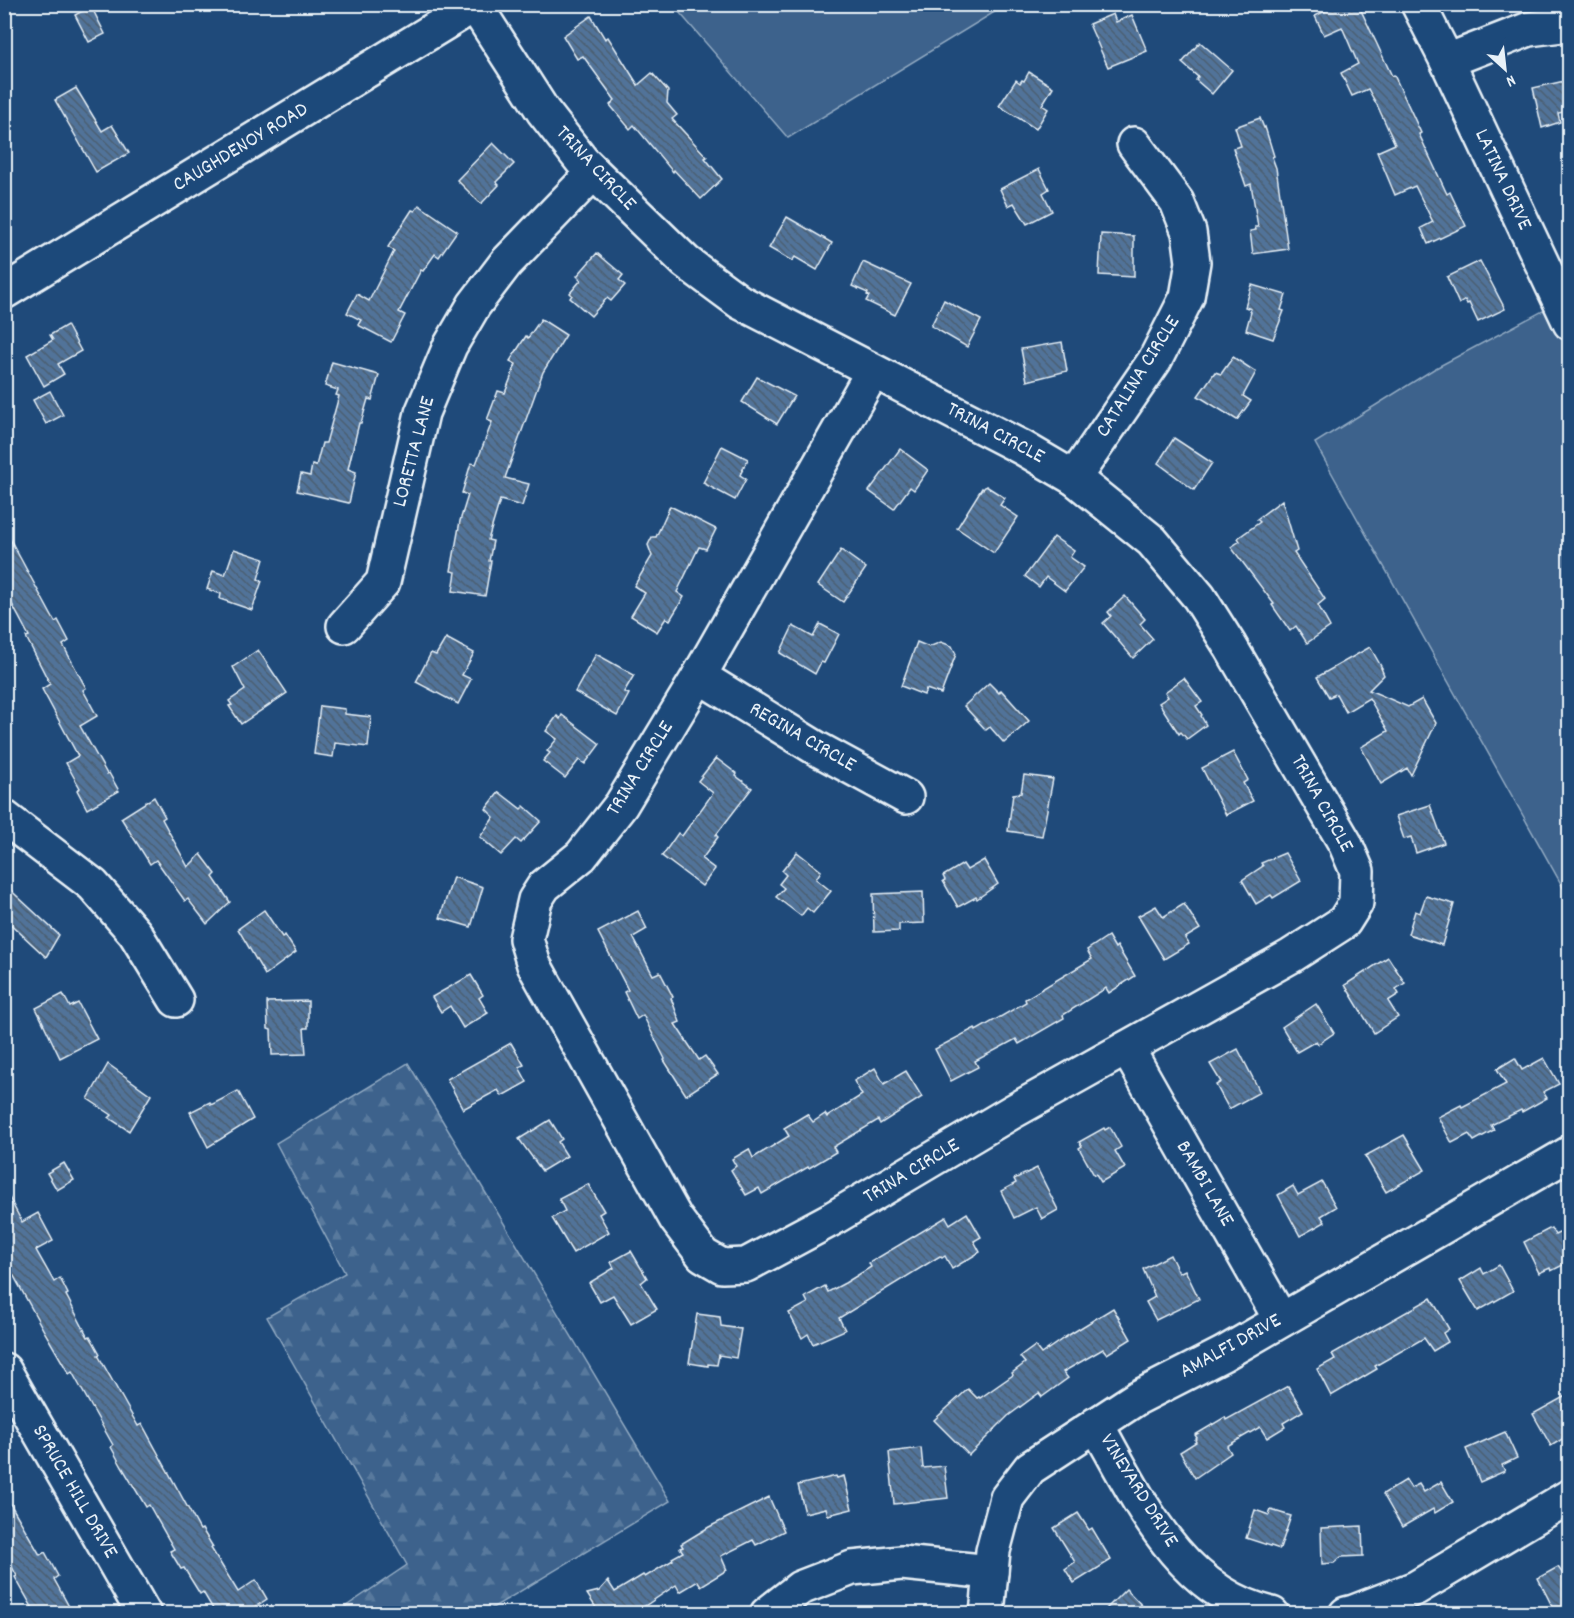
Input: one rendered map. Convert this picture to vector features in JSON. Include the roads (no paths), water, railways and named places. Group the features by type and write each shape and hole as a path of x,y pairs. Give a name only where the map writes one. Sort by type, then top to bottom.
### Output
{"street":[{"name":"LATINA DRIVE","path":"1418,4 1447,61 1569,323"},
{"name":"TRINA CIRCLE","path":"476,5 543,111 593,173 686,262 731,295 1023,448 1074,478 1152,541 1199,597 1255,687 1345,843 1357,871 1356,903 1344,922 1291,956 1012,1112 830,1220 746,1265 722,1266 703,1255 676,1220 534,965 526,939 535,900 544,886 581,856 621,805 699,676 873,371"},
{"name":"CAUGHDENOY ROAD","path":"4,292 476,5"},
{"path":"1447,61 1529,29 1569,24"},
{"name":"CATALINA CIRCLE","path":"1074,478 1155,360 1187,297 1193,262 1189,232 1177,202 1134,144"},
{"name":"LORETTA LANE","path":"344,626 382,582 422,413 450,346 474,305 506,263 593,173"},
{"name":"REGINA CIRCLE","path":"699,676 816,748 906,797"},
{"path":"4,817 93,885 135,933 176,1000"},
{"name":"BAMBI LANE","path":"1127,1048 1281,1320"},
{"name":"AMALFI DRIVE","path":"987,1614 993,1551 1007,1498 1030,1468 1137,1398 1223,1354 1569,1153"},
{"name":"SPRUCE HILL DRIVE","path":"4,1370 144,1614"},
{"name":"VINEYARD DRIVE","path":"1096,1424 1151,1521 1182,1561 1220,1592 1272,1614"},
{"path":"1346,1614 1416,1588 1569,1496"},
{"path":"767,1614 800,1588 852,1568 902,1563 991,1572"}]}
